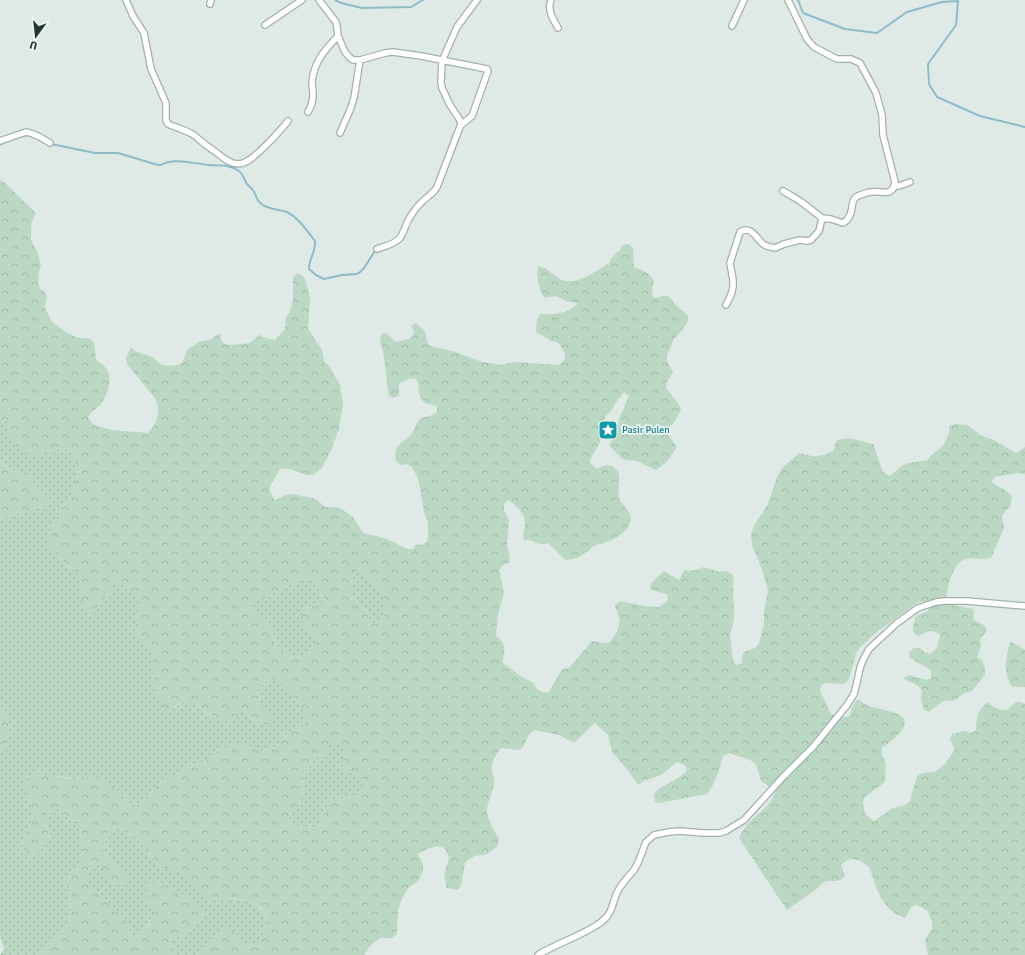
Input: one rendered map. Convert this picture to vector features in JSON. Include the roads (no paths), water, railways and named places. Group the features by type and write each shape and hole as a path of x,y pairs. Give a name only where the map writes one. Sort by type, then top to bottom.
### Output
{"street":[{"path":"126,0 144,33 151,69 166,103 166,120 168,124 196,136 225,160 239,164 249,161 288,121"},
{"path":"266,25 302,0"},
{"path":"319,0 336,22 338,36 345,52 353,60 360,60 393,52 487,69 488,71 472,116 461,125 434,192 417,207 400,238 393,244 376,249"},
{"path":"461,125 460,120 450,105 442,88 442,61 457,27 477,0"},
{"path":"550,0 549,8 558,28"},
{"path":"732,26 744,0"},
{"path":"783,191 790,194 822,218 831,219 842,224 850,216 853,200 856,197 870,192 879,191 888,193 894,186 895,182 883,135 882,115 876,92 860,63 851,59 837,59 814,46 807,39 788,0"},
{"path":"308,112 311,108 313,96 312,83 318,60 321,54 338,36"},
{"path":"340,133 354,98 360,60"},
{"path":"0,141 29,132 50,143"},
{"path":"894,186 899,186 910,182"},
{"path":"726,304 733,287 730,263 740,232 750,230 764,245 775,248 800,240 811,240 819,231 822,218"},
{"path":"538,955 590,929 607,917 612,910 619,888 635,868 646,842 650,838 669,832 680,831 719,833 726,831 744,820 813,747 847,704 854,694 860,668 869,649 897,623 918,608 944,600 1025,606"}],"waterway":[{"path":"335,0 362,8 411,7 423,0"},
{"path":"798,0 803,13 845,29 877,33 907,12 942,2 958,1 956,25 928,64 929,84 937,97 980,116 1025,127"},
{"path":"23,136 27,135 36,138"},
{"path":"0,145 5,142"},
{"path":"51,144 95,153 118,153 158,165 178,161 232,167 242,174 247,184 255,193 257,199 263,205 287,212 299,221 306,229 315,241 309,269 324,279 342,275 357,274 364,268 377,250"}],"place":[{"name":"Pasir Pulen","path":"608,430"}]}
